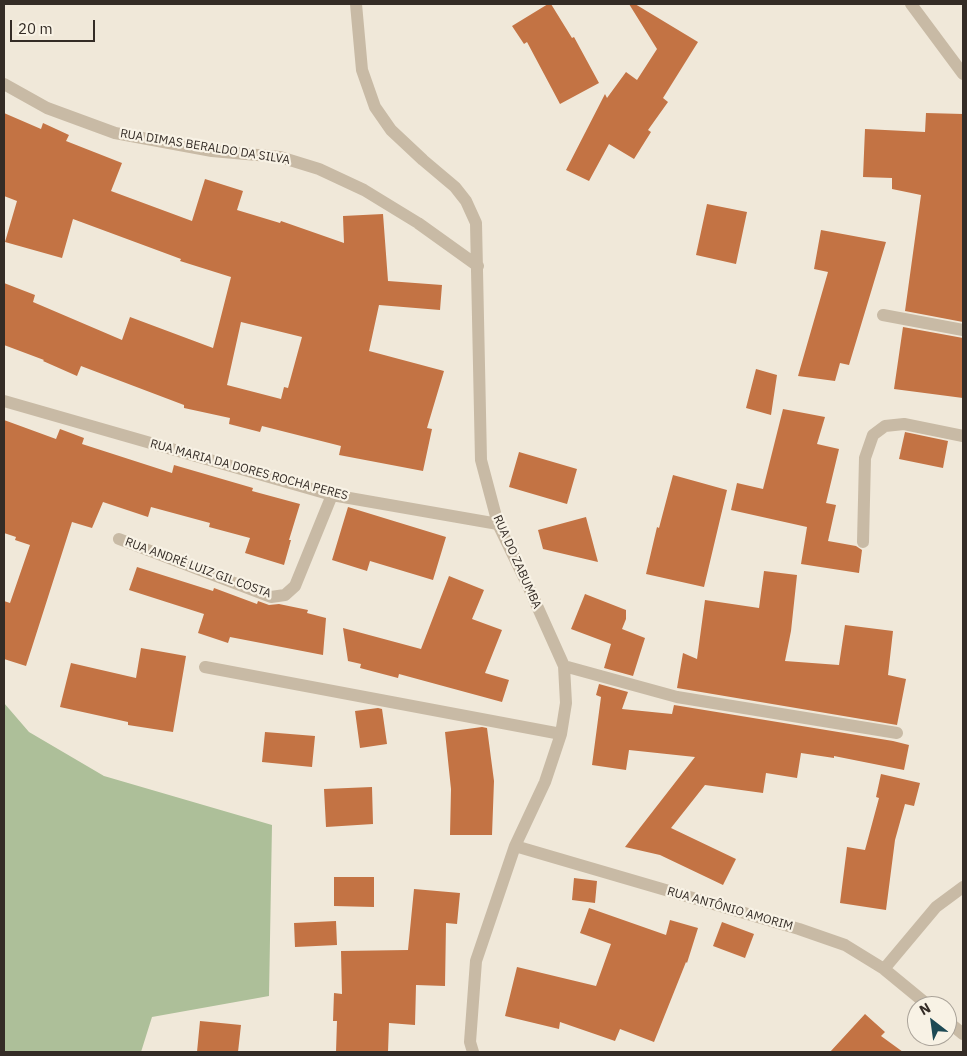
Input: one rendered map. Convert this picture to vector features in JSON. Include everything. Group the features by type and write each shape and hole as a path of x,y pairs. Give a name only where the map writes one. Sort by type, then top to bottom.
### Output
{"street":[{"name":"RUA DO ZABUMBA","path":"356,4 362,70 375,108 391,130 423,160 455,186 466,201 476,224 481,460 498,524 564,666 566,703 560,734 545,782 515,846 476,961 470,1042 473,1052"},
{"path":"911,4 963,74"},
{"name":"RUA DIMAS BERALDO DA SILVA","path":"4,84 47,108 115,133 212,151 280,157 319,169 364,190 418,223 478,266"},
{"path":"883,315 963,330"},
{"name":"RUA MARIA DA DORES ROCHA PERES","path":"4,401 332,495 498,524"},
{"path":"863,542 866,458 872,435 885,426 904,424 963,436"},
{"name":"RUA ANDRÉ LUIZ GIL COSTA","path":"120,539 271,597 285,595 295,586 332,495"},
{"path":"564,666 677,697 897,733"},
{"path":"205,667 560,734"},
{"name":"RUA ANTÔNIO AMORIM","path":"515,846 845,945 884,969 917,996"},
{"path":"884,969 936,907 963,887"}],"green space":[{"path":"4,703 29,732 104,776 272,825 269,996 152,1017 141,1052 4,1052"}],"building":[{"path":"551,4 572,38 574,37 599,83 560,104 527,42 524,44 512,26"},
{"path":"629,4 635,4 698,42 663,98 668,102 648,130 651,132 634,159 609,144 589,181 566,170 605,94 607,98 626,72 637,80 657,49"},
{"path":"4,113 41,129 43,123 69,135 66,141 122,163 111,191 192,221 205,179 243,191 237,210 280,223 281,221 344,243 343,216 383,214 388,281 442,285 440,310 379,305 369,351 444,371 427,428 432,429 423,471 339,455 341,446 262,426 260,432 229,424 230,418 184,408 184,405 81,366 77,376 44,360 4,345 4,283 35,295 33,302 122,340 130,317 213,348 231,277 180,261 181,259 73,219 62,258 5,242 17,201 4,196","holes":["241,322 302,337 288,388 284,387 281,399 227,385"]},
{"path":"926,113 963,114 963,322 905,311 921,195 892,189 892,178 863,177 865,129 925,132"},
{"path":"707,204 747,212 736,264 696,255"},
{"path":"821,230 886,242 849,365 840,363 835,381 798,376 828,272 814,269"},
{"path":"903,327 963,338 963,398 894,389"},
{"path":"756,369 777,375 771,415 746,408"},
{"path":"783,409 825,417 817,444 839,449 826,503 836,505 828,541 856,546 862,550 859,573 801,564 807,527 731,510 737,483 763,489"},
{"path":"4,420 56,439 60,429 84,438 82,444 172,473 174,465 253,488 252,491 300,504 289,540 291,540 284,565 245,553 250,538 209,527 210,523 151,507 148,517 103,502 92,528 72,522 26,666 4,659 4,601 10,603 30,545 15,540 16,537 4,533"},
{"path":"905,432 948,441 943,468 899,459"},
{"path":"519,452 577,469 567,504 509,487"},
{"path":"673,475 727,490 704,587 646,574 657,527 659,528"},
{"path":"348,507 446,537 433,580 370,561 367,571 332,560"},
{"path":"586,517 598,562 543,549 538,530"},
{"path":"137,567 213,591 214,588 257,604 258,601 269,605 279,604 308,610 307,613 326,618 323,655 230,637 228,643 198,633 204,614 129,590"},
{"path":"764,571 797,575 791,631 785,661 839,665 845,625 893,631 888,675 906,679 897,725 677,688 683,653 697,659 705,600 759,608"},
{"path":"449,576 484,590 472,619 502,630 485,673 509,680 502,702 399,674 398,678 360,668 361,664 348,661 343,628 421,649"},
{"path":"585,594 626,610 626,619 622,629 645,638 633,676 604,668 611,644 571,629"},
{"path":"141,648 186,656 173,732 128,725 128,722 60,707 71,663 136,678"},
{"path":"599,684 628,692 622,709 672,714 674,705 909,745 904,770 834,756 834,758 801,753 797,778 766,773 763,793 705,785 671,828 736,859 723,885 660,855 625,847 695,757 629,750 626,770 592,765 601,697 596,695"},
{"path":"382,709 387,744 360,748 355,711"},
{"path":"487,728 494,781 492,835 450,835 451,789 445,732"},
{"path":"265,732 315,736 312,767 262,762"},
{"path":"881,774 920,783 914,806 905,804 895,840 886,910 840,903 847,847 865,850 879,798 876,797"},
{"path":"372,787 373,824 326,827 324,789"},
{"path":"334,877 374,877 374,907 334,906"},
{"path":"574,878 597,881 595,903 572,900"},
{"path":"414,889 460,893 457,924 446,923 445,986 416,985 415,1025 389,1023 388,1052 336,1052 337,1021 333,1021 334,993 342,994 341,951 408,950"},
{"path":"589,908 666,935 670,920 698,928 687,963 654,1042 620,1029 615,1041 560,1022 559,1029 505,1016 517,967 596,986 611,944 580,933"},
{"path":"336,921 337,945 295,947 294,923"},
{"path":"722,922 754,934 745,958 713,946"},
{"path":"865,1014 885,1032 881,1036 903,1052 830,1052"},
{"path":"200,1021 241,1025 238,1052 197,1052"}]}
